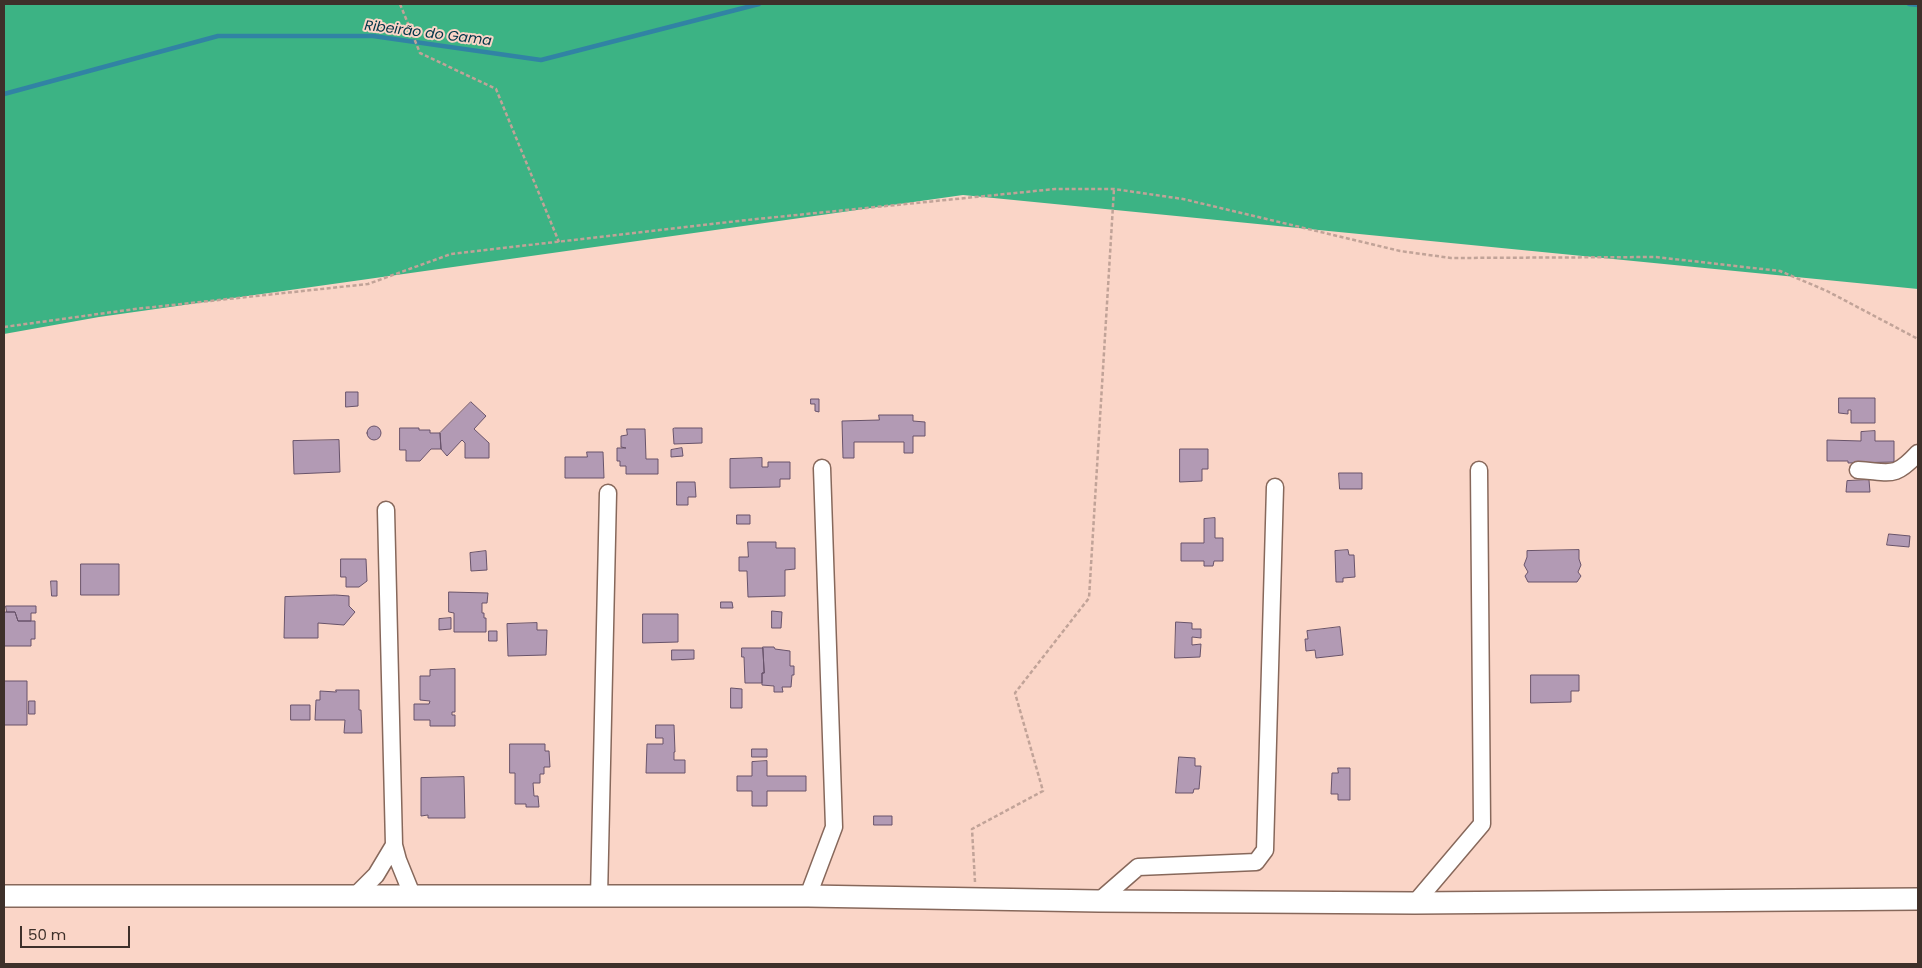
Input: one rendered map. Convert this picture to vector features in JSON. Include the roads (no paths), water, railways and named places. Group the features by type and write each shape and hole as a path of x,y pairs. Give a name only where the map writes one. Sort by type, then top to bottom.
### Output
{"street":[{"path":"1858,470 1895,473 1904,468 1918,454"},
{"path":"808,896 834,828 822,468"},
{"path":"1416,903 1482,824 1479,470"},
{"path":"1099,901 1138,867 1256,862 1265,850 1275,487"},
{"path":"600,897 608,493"},
{"path":"386,510 394,845 413,897"},
{"path":"355,896 376,876 394,845"},
{"path":"4,896 808,896 1099,901 1416,903 1918,899"}],"waterway":[{"name":"Ribeirão do Gama","path":"4,94 218,36 373,36 541,60 759,4"},
{"name":"Ribeirão do Gama","path":"1909,4 1918,5"}]}
